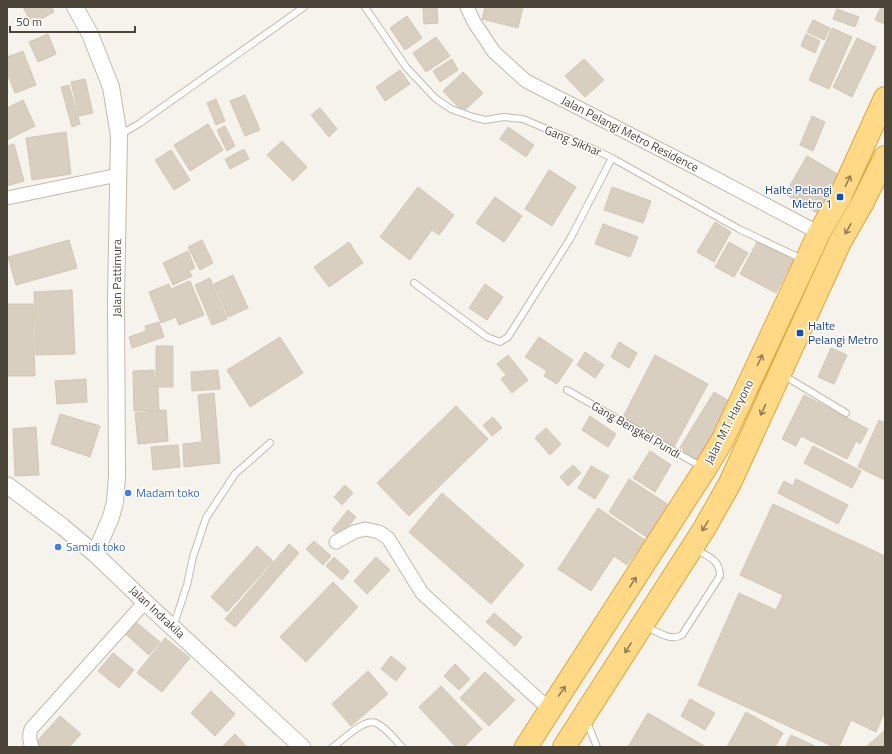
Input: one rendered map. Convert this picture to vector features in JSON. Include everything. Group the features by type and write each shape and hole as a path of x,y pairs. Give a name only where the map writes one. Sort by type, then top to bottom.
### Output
{"highway":[{"name":"Jalan M.T. Haryono","path":"526,747 723,439 806,260 843,191 885,98"},
{"name":"Jalan M.T. Haryono","path":"564,747 704,529 730,482 840,242 863,202 885,157"}],"street":[{"name":"Jalan Pattimura","path":"74,7 90,34 111,87 119,136 116,301 117,477 115,502 111,517 95,554"},
{"name":"Jalan Pelangi Metro Residence","path":"467,7 474,22 494,52 526,81 700,170 819,234"},
{"path":"7,198 118,175"},
{"name":"Jalan Indrakila","path":"7,485 63,527 95,554 302,747"},
{"path":"336,542 354,532 365,529 379,532 388,538 422,593 549,709"},
{"path":"32,747 29,736 31,729 145,602"}],"lane":[{"path":"119,136 140,123 304,7"},
{"name":"Gang Sikhar","path":"365,7 406,67 435,98 451,109 485,120 504,117 523,119 612,158 739,228 806,260"},
{"path":"414,284 488,337 500,342 508,337 570,239 612,158"},
{"path":"780,374 846,413"},
{"name":"Gang Bengkel Pundi","path":"567,390 705,469"},
{"path":"173,627 187,585 193,557 206,518 235,474 270,443"},
{"path":"642,624 668,637 677,638 682,635 720,576 720,568 715,561 692,547"},
{"path":"584,717 598,747"},
{"path":"333,747 362,725 372,722 385,729 402,747"}],"building":[{"path":"23,7 52,7 54,12 32,24"},
{"path":"437,7 438,23 424,24 423,8"},
{"path":"485,7 523,7 518,28 482,19"},
{"path":"881,7 885,8 885,24 875,20"},
{"path":"837,9 859,17 855,27 833,19"},
{"path":"407,16 422,38 405,50 390,28"},
{"path":"813,20 830,28 824,40 807,32"},
{"path":"832,28 852,37 829,89 809,80"},
{"path":"48,34 56,54 38,62 29,42"},
{"path":"806,34 820,41 815,53 801,46"},
{"path":"436,37 450,56 426,72 413,53"},
{"path":"857,38 876,47 852,97 833,87"},
{"path":"23,51 36,85 15,93 7,73 7,57"},
{"path":"452,59 458,70 440,82 433,71"},
{"path":"584,59 604,80 585,97 565,76"},
{"path":"400,70 410,84 385,101 376,87"},
{"path":"463,72 483,93 463,112 443,91"},
{"path":"85,79 93,113 79,116 71,82"},
{"path":"69,85 80,124 72,127 61,87"},
{"path":"245,95 260,130 245,136 230,101"},
{"path":"216,99 225,121 216,125 207,103"},
{"path":"23,100 35,126 7,140 7,108"},
{"path":"320,108 337,129 329,137 311,115"},
{"path":"812,116 825,122 813,151 800,145"},
{"path":"208,124 223,150 190,171 174,145"},
{"path":"225,126 235,146 227,151 217,130"},
{"path":"508,127 534,145 526,157 500,139"},
{"path":"66,132 71,174 32,180 26,138"},
{"path":"282,141 307,167 293,181 267,155"},
{"path":"14,144 24,181 7,186 7,146"},
{"path":"244,149 249,159 230,169 225,159"},
{"path":"171,150 190,180 174,190 155,160"},
{"path":"807,156 841,176 819,214 785,194"},
{"path":"549,170 576,187 552,226 525,209"},
{"path":"418,187 454,215 439,235 432,230 410,260 380,237"},
{"path":"612,187 651,201 643,223 604,210"},
{"path":"495,197 522,216 504,242 476,223"},
{"path":"715,222 731,232 714,262 697,252"},
{"path":"603,224 638,237 630,257 595,244"},
{"path":"69,240 77,268 16,285 8,257"},
{"path":"202,240 213,263 200,270 188,247"},
{"path":"758,240 794,258 776,293 740,274"},
{"path":"349,242 363,263 329,287 314,267"},
{"path":"729,242 748,253 734,277 715,267"},
{"path":"188,251 195,268 189,271 192,276 173,285 163,263"},
{"path":"233,275 248,308 228,317 214,284"},
{"path":"210,278 227,319 212,325 195,285"},
{"path":"190,281 204,315 179,325 176,317 161,323 149,292 169,284 171,289"},
{"path":"485,284 503,297 487,320 469,308"},
{"path":"72,290 75,354 36,355 34,292"},
{"path":"7,304 33,304 35,376 7,376"},
{"path":"159,322 164,337 132,348 129,337 146,331 145,326"},
{"path":"280,337 303,373 250,407 227,370"},
{"path":"539,337 573,360 557,384 544,376 547,371 525,357"},
{"path":"619,342 637,353 629,368 611,357"},
{"path":"156,346 173,346 173,387 156,387"},
{"path":"831,348 847,355 834,384 818,377"},
{"path":"585,352 604,365 595,378 577,365"},
{"path":"508,355 528,380 512,393 501,379 506,375 497,364"},
{"path":"655,355 708,384 674,447 622,419"},
{"path":"154,370 155,388 158,388 159,410 134,411 133,371"},
{"path":"218,370 220,389 192,391 191,372"},
{"path":"86,379 87,402 57,404 55,381"},
{"path":"714,392 734,404 699,462 679,449"},
{"path":"214,393 220,463 184,467 183,444 202,442 198,395"},
{"path":"804,395 868,429 860,444 856,441 847,459 801,436 796,446 782,439"},
{"path":"456,406 488,439 409,516 377,483"},
{"path":"166,410 168,441 138,444 135,413"},
{"path":"60,414 100,426 90,457 51,444"},
{"path":"590,416 616,434 608,447 582,430"},
{"path":"493,417 502,428 492,436 483,425"},
{"path":"879,420 885,423 885,480 858,467"},
{"path":"36,427 39,475 15,476 13,429"},
{"path":"546,428 561,444 550,455 535,438"},
{"path":"178,445 180,467 153,470 151,447"},
{"path":"813,446 861,471 852,488 804,463"},
{"path":"650,451 671,465 655,492 633,478"},
{"path":"573,465 581,473 568,486 560,477"},
{"path":"591,466 609,476 595,499 578,488"},
{"path":"629,479 672,507 651,540 609,512"},
{"path":"796,479 848,505 838,524 778,493 784,481 793,486"},
{"path":"345,485 353,493 342,505 334,497"},
{"path":"442,493 524,565 491,604 409,532"},
{"path":"773,504 885,556 885,711 876,732 851,720 839,747 834,747 698,685 739,593 776,610 783,595 740,575"},
{"path":"598,508 645,540 627,565 614,556 591,591 558,569"},
{"path":"348,510 356,517 340,536 332,530"},
{"path":"314,541 331,556 323,565 306,549"},
{"path":"289,544 299,553 235,627 225,619"},
{"path":"257,546 273,561 227,612 211,597"},
{"path":"334,557 349,571 342,580 326,566"},
{"path":"376,557 390,570 367,594 354,581"},
{"path":"333,582 358,607 306,662 280,637"},
{"path":"494,613 522,637 515,646 486,622"},
{"path":"132,619 160,642 149,655 122,631"},
{"path":"165,638 190,658 162,692 137,673"},
{"path":"113,653 134,670 119,688 98,671"},
{"path":"391,656 406,668 396,681 381,669"},
{"path":"455,664 470,679 459,690 444,676"},
{"path":"368,671 388,694 351,726 332,704"},
{"path":"485,672 515,700 489,726 460,698"},
{"path":"441,686 482,729 464,747 456,747 419,707"},
{"path":"211,691 235,714 215,736 191,713"},
{"path":"690,699 715,713 705,730 681,716"},
{"path":"746,712 783,733 775,747 727,747"},
{"path":"648,713 706,747 628,747"},
{"path":"60,716 81,734 69,747 41,747 36,742"},
{"path":"885,730 885,747 866,747"},
{"path":"235,734 247,747 222,747"},
{"path":"791,735 817,747 785,747"}],"place":[{"name":"Halte Pelangi Metro 1","path":"840,197"},
{"name":"Halte Pelangi Metro","path":"800,333"},
{"name":"Madam toko","path":"128,493"},
{"name":"Samidi toko","path":"58,547"}]}
